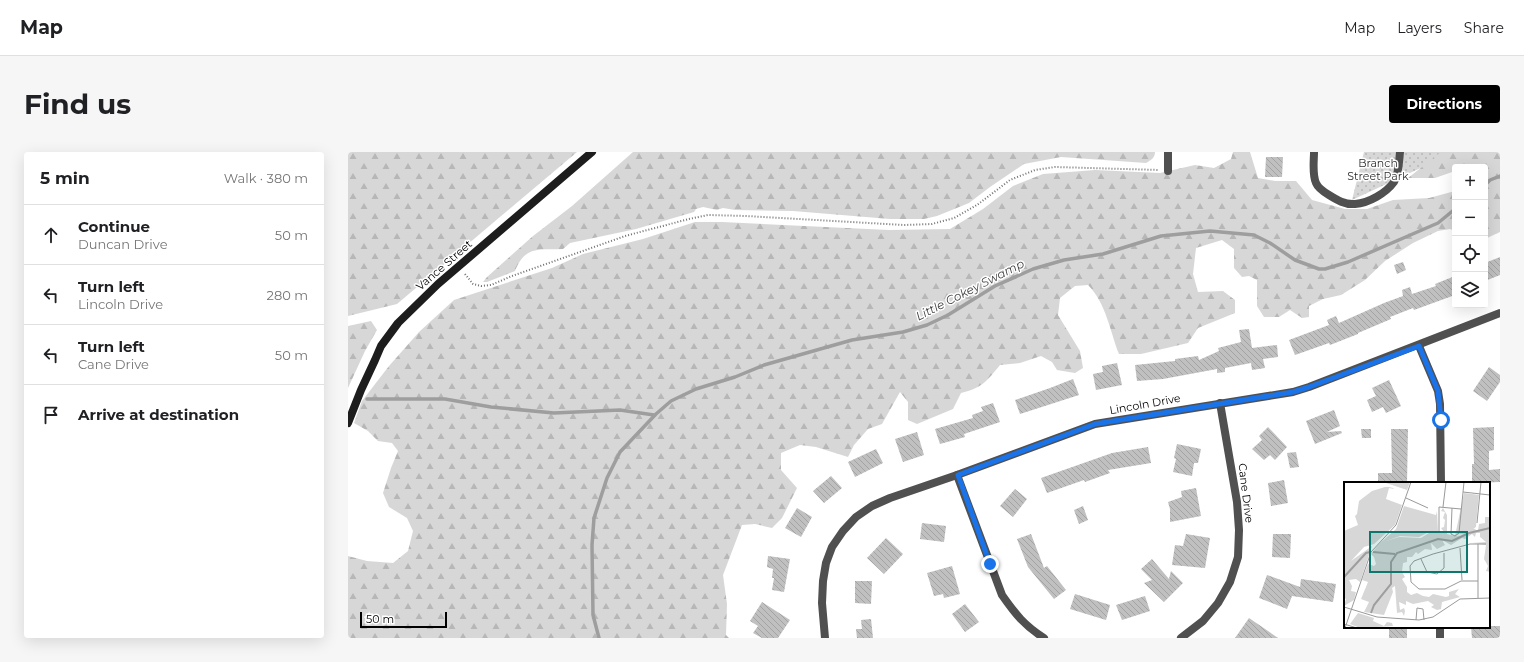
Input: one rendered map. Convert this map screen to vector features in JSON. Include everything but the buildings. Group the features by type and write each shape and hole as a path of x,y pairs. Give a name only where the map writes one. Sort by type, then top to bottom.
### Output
{"street":[{"name":"Vance Street","path":"348,423 375,360 391,332 432,290 592,152"},
{"path":"1168,152 1168,171"},
{"path":"1314,152 1314,177 1316,184 1322,190 1341,202 1354,204 1371,200 1395,181 1399,168 1400,152"},
{"name":"Lincoln Drive","path":"825,638 822,603 826,563 832,547 843,531 856,517 872,506 913,489 958,475 1095,424 1293,392 1419,346 1500,313"},
{"path":"1419,346 1438,391 1440,404 1441,482"},
{"name":"Cane Drive","path":"1181,638 1203,621 1218,603 1230,582 1238,557 1238,502 1220,403"},
{"path":"958,475 1002,595 1014,612 1028,627 1044,638"}],"path":[{"path":"458,267 473,284 481,286 491,285 512,276 625,236 708,215 904,225 932,224 954,218 977,205 1010,180 1035,170 1054,167 1103,167 1168,171"}],"green space":[{"path":"348,152 577,152 397,304 348,316"},
{"path":"633,152 1155,152 1155,154 1151,160 1146,163 1061,157 1024,164 969,203 937,216 924,219 890,219 793,211 735,210 723,208 717,210 703,207 696,209 694,212 636,229 570,243 563,249 534,251 523,257 515,271 487,282 483,282 533,236 572,206"},
{"path":"1233,152 1250,152 1258,178 1275,181 1296,181 1312,200 1345,209 1367,209 1393,200 1429,198 1452,192 1452,230 1438,231 1413,243 1385,261 1365,280 1341,295 1323,299 1309,306 1309,317 1302,318 1290,310 1279,317 1264,317 1257,306 1257,280 1249,276 1242,277 1234,268 1234,249 1222,240 1196,248 1193,274 1198,292 1223,291 1235,300 1235,313 1198,328 1188,343 1141,354 1119,354 1107,318 1094,292 1088,285 1075,286 1060,298 1058,315 1080,351 1083,368 1075,373 1057,370 1052,362 1041,356 1020,363 1000,365 984,383 974,389 961,393 953,409 917,424 908,420 908,402 900,392 882,424 868,429 854,445 848,457 816,447 800,445 781,453 781,470 797,488 782,518 772,528 755,524 742,525 723,575 727,604 726,635 729,638 348,638 348,556 367,561 393,563 408,551 413,531 407,518 389,507 383,493 398,451 392,443 378,441 368,431 354,423 362,401 389,366 419,332 454,300 552,268 583,254 643,239 695,222 889,230 950,229 983,209 1013,186 1043,174 1095,170 1160,173 1195,165 1214,168 1231,159"},
{"name":"Branch Street Park","path":"1364,152 1455,152 1352,200"},
{"path":"1441,152 1500,152 1500,232 1488,238 1488,164 1452,164 1452,172 1435,178 1408,178"},
{"path":"371,321 377,330 365,351 348,388 348,326"}],"waterway":[{"name":"Little Cokey Swamp","path":"1488,182 1500,176"},
{"name":"Little Cokey Swamp","path":"599,638 593,615 592,545 594,518 607,478 620,452 656,414 671,401 696,389 735,377 764,365 852,340 903,332 927,325 948,315 995,286 1033,269 1064,260 1103,254 1161,236 1210,231 1254,235 1270,243 1295,260 1319,269 1325,269 1348,262 1438,223 1452,211"},
{"path":"367,399 445,399 491,407 554,413 620,410 654,415"}],"route":[{"path":"990,564 958,475 1095,424 1293,392 1419,346 1438,391 1441,420"}]}
